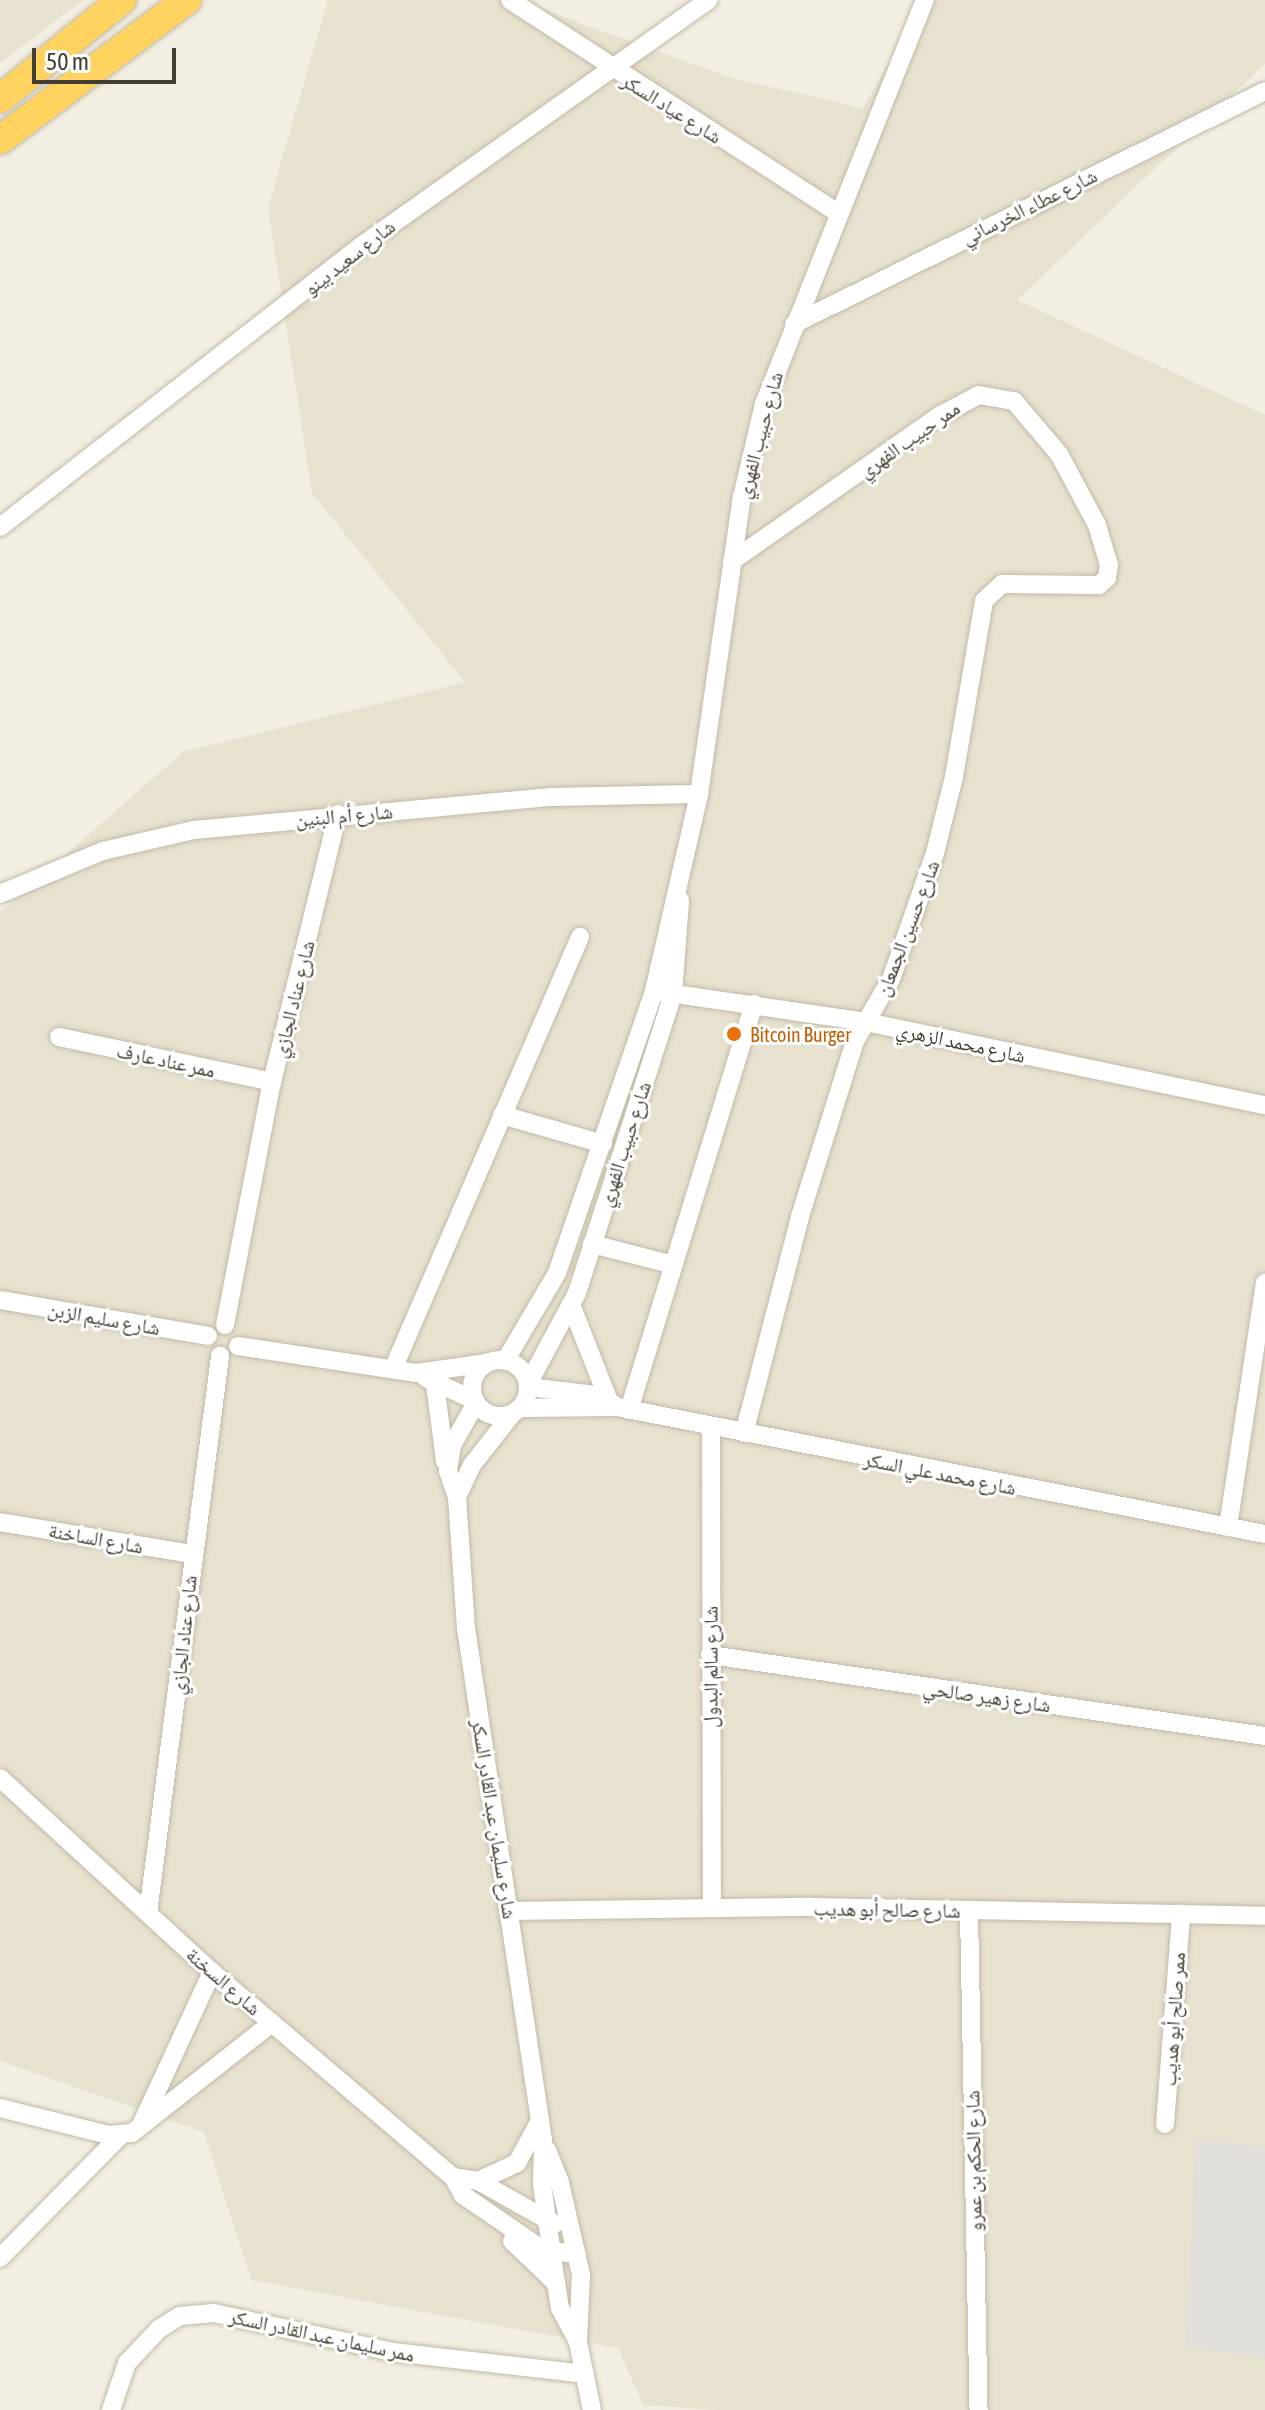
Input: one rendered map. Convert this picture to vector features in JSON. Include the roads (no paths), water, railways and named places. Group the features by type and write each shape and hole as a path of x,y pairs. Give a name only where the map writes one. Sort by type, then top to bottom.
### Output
{"highway":[{"path":"0,99 122,0"},
{"path":"0,140 187,0"}],"street":[{"path":"87,29 103,0"},
{"name":"شارع عياد السكر","path":"510,0 610,69 836,212"},
{"name":"شارع سعيد بينو","path":"0,527 364,244 708,0"},
{"name":"شارع حبيب الفهري","path":"528,1386 572,1307 673,994 679,893 699,794 751,450 836,212 925,0"},
{"name":"شارع عطاء الخرساني","path":"794,324 1265,91"},
{"name":"ممر حبيب الفهري","path":"732,561 950,409 979,395 1014,401 1059,454 1097,525 1109,565"},
{"name":"شارع حسين الجمعان","path":"744,1433 800,1217 866,1022 891,979 935,853 954,777 984,601 1002,584 1099,585 1107,578 1109,565"},
{"name":"شارع أم البنين","path":"0,894 143,839 338,814 551,797 699,794"},
{"name":"شارع عناد الجازي","path":"225,1325 272,1082 338,814"},
{"name":"شارع حبيب الفهري","path":"496,1362 557,1273 654,991 670,912 679,893"},
{"path":"393,1369 580,937"},
{"name":"شارع محمد الزهري","path":"654,991 866,1022 1265,1105"},
{"path":"618,1405 670,1264 754,1004"},
{"name":"ممر عناد عارف","path":"59,1037 272,1082"},
{"path":"502,1115 603,1144"},
{"path":"592,1244 670,1264"},
{"path":"1228,1527 1262,1333 1265,1283"},
{"name":"شارع سليم الزبن","path":"0,1300 208,1336"},
{"path":"572,1307 618,1405"},
{"path":"238,1346 237,1332 225,1325 208,1336 208,1345 220,1356 238,1346 417,1373 496,1362 520,1369 528,1386 516,1411 472,1465 457,1497"},
{"name":"شارع عناد الجازي","path":"148,1913 220,1356"},
{"path":"448,1471 452,1445 475,1402 472,1383 496,1362"},
{"path":"417,1373 496,1416 516,1411"},
{"name":"شارع سليمان عبد القادر السكر","path":"435,1384 448,1471 457,1497 466,1628 541,2131 547,2222 556,2283 560,2308 578,2342 592,2410"},
{"name":"شارع محمد علي السكر","path":"528,1386 711,1427 1265,1534"},
{"name":"شارع محمد علي السكر","path":"516,1411 618,1405"},
{"name":"شارع سالم البدول","path":"711,1427 712,1907"},
{"name":"شارع الساخنة","path":"0,1522 192,1554"},
{"name":"شارع زهير صالحي","path":"710,1655 1265,1736"},
{"path":"0,1805 6,1784"},
{"name":"شارع السخنة","path":"6,1784 212,1972 453,2177 463,2195 495,2220 552,2253 577,2254"},
{"name":"شارع صالح أبو هديب","path":"509,1911 712,1907 1265,1916"},
{"name":"شارع الحكم بن عمرو","path":"969,1911 979,2410"},
{"name":"ممر صالح أبو هديب","path":"1165,2124 1181,1914"},
{"path":"130,2133 212,1972"},
{"path":"0,2258 130,2133 272,2023"},
{"path":"0,2108 130,2133"},
{"path":"478,2181 517,2163 541,2131"},
{"name":"شارع سليمان عبد القادر السكر","path":"541,2131 577,2254 583,2299 578,2342"},
{"path":"453,2177 478,2181 547,2222 571,2225"},
{"path":"495,2220 556,2283"},
{"name":"ممر سليمان عبد القادر السكر","path":"111,2410 127,2363 142,2346 169,2322 191,2315 214,2313 393,2352 585,2374"}],"place":[{"name":"Bitcoin Burger","path":"734,1034"}]}
